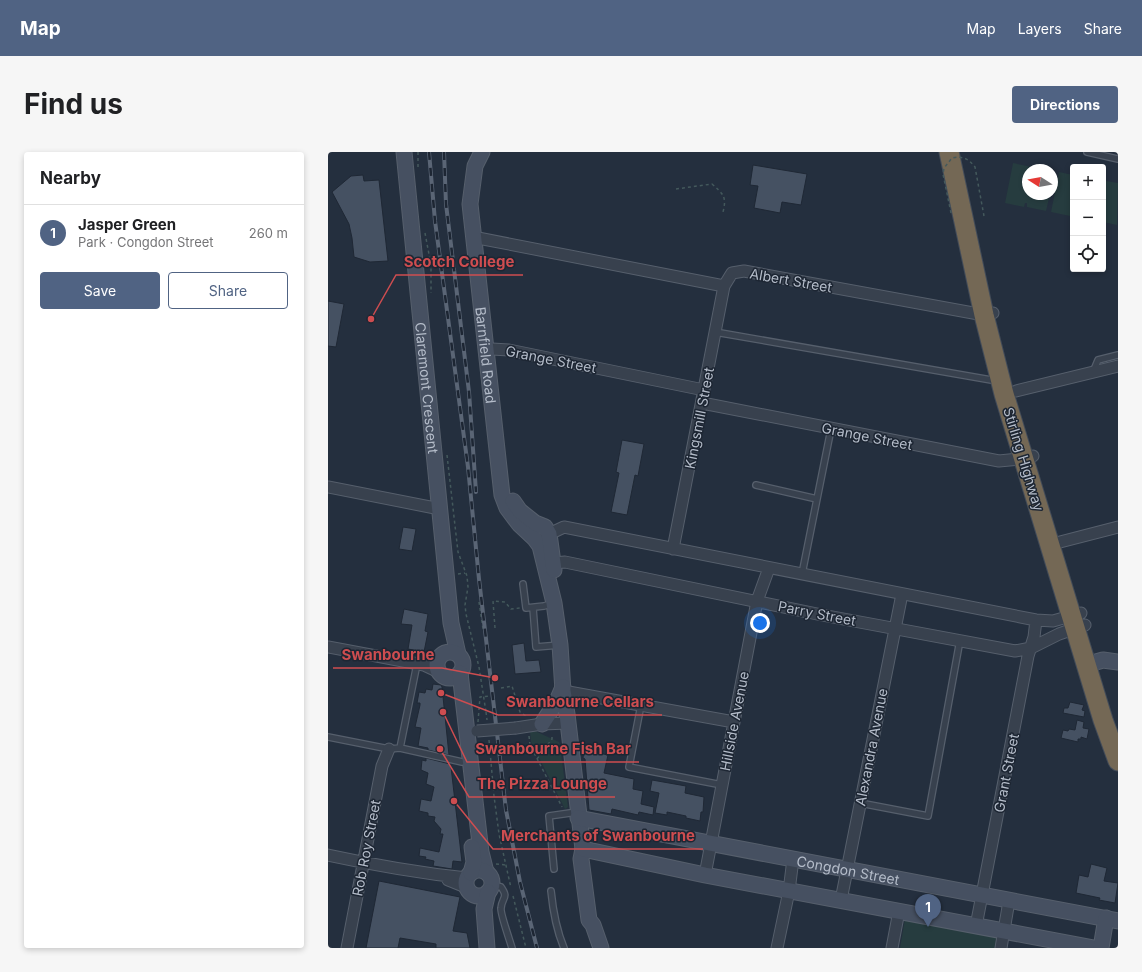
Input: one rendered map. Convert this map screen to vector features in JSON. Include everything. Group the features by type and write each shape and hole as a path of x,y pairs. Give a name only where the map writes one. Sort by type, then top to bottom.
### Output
{"highway":[{"name":"Stirling Highway","path":"949,152 1008,386 1078,621 1096,662 1118,733"},
{"name":"Stirling Highway","path":"962,152 989,314"},
{"name":"Stirling Highway","path":"1029,457 1060,542 1103,720 1118,761"}],"street":[{"name":"Claremont Crescent","path":"404,152 454,653 461,657 463,666 438,669 470,730 481,852 477,909 479,948"},
{"name":"Barnfield Road","path":"482,152 475,166 470,204 502,495 507,508 519,524 540,546"},
{"name":"Barnfield Road","path":"489,152 482,166 476,194 478,238 506,476 509,493 520,511 547,531"},
{"path":"478,238 724,286"},
{"name":"Albert Street","path":"724,286 732,273 744,271 989,314"},
{"name":"Kingsmill Street","path":"673,549 724,286"},
{"name":"Grange Street","path":"492,349 509,350 704,390"},
{"path":"1008,386 1093,372 1118,366"},
{"name":"Grange Street","path":"702,403 999,461 1029,457"},
{"path":"328,487 440,509"},
{"path":"549,562 540,546 547,535 547,529 564,527 1036,620 1078,621"},
{"path":"1060,542 1118,527"},
{"path":"547,531 549,562 560,645 563,689 568,719 575,814 582,849 588,858 596,917 594,925 601,948"},
{"name":"Parry Street","path":"549,562 565,562 822,615 1015,651 1031,648 1059,634 1078,621"},
{"name":"Hillside Avenue","path":"705,875 757,601 769,568"},
{"name":"Alexandra Avenue","path":"840,900 902,594"},
{"name":"Grant Street","path":"976,926 1034,637 1036,620"},
{"path":"328,647 438,669 442,655 454,653"},
{"path":"1096,662 1103,660 1118,662"},
{"path":"563,689 734,722"},
{"path":"540,725 557,701 563,689"},
{"path":"470,730 516,728 540,725 550,720 568,719"},
{"name":"Claremont Crescent","path":"470,730 462,762 474,862 484,909 487,948"},
{"name":"Rob Roy Street","path":"347,948 382,766 395,749"},
{"name":"Congdon Street","path":"575,814 711,844 1009,901 1112,919"},
{"path":"582,849 705,875 1094,948"},
{"path":"328,855 364,863 478,883"},
{"path":"778,948 789,891 793,859"},
{"path":"1000,948 1009,901"},
{"path":"892,948 899,911"},
{"path":"1101,948 1112,919"}],"lane":[{"path":"1087,152 1118,159"},
{"path":"715,332 1008,386"},
{"path":"1093,372 1098,360 1118,355"},
{"path":"802,574 831,429"},
{"path":"756,486 817,499"},
{"path":"523,584 526,608 533,608 554,603"},
{"path":"533,608 536,647 560,645"},
{"path":"860,803 928,816 960,640"},
{"path":"395,749 438,669"},
{"path":"641,705 629,767 722,785"},
{"path":"328,737 462,762"},
{"path":"554,869 549,816 575,814"},
{"path":"478,883 501,887 506,896 501,908 512,948"},
{"path":"551,891 554,917 558,934 564,948"}],"path":[{"path":"418,152 419,174"},
{"path":"951,213 943,174 944,168 952,158 958,157 965,158 970,161 974,167 984,216"},
{"path":"676,189 712,184 721,192 726,202 723,212"},
{"path":"424,232 431,265 430,295"},
{"path":"447,455 458,552 467,576 468,587 465,605 466,614 479,667 487,721"},
{"path":"495,628 493,600 505,602 511,609 526,608"},
{"path":"480,602 483,629"},
{"path":"502,688 512,686 520,712 532,722 528,722 540,725 552,739 537,759"},
{"path":"470,730 479,721 480,697 491,696"},
{"path":"540,725 530,745 564,811 575,814"},
{"path":"489,738 499,834 526,948"}],"green space":[{"path":"1013,163 1022,165 1022,200 1049,200 1046,211 1027,207 1027,203 1025,203 1024,207 1005,203"},
{"path":"1059,172 1070,174 1070,216 1051,212 1053,200 1058,200"},
{"path":"1106,181 1118,183 1117,225 1106,223"},
{"path":"530,731 535,731 559,742 568,807 565,809 531,742"},
{"path":"905,919 1000,936 998,948 900,948"}],"building":[{"path":"753,165 807,174 801,205 782,202 780,213 754,208 758,186 750,185"},
{"path":"363,175 364,181 379,180 388,261 370,262 354,257 349,224 332,192 351,176"},
{"path":"328,301 344,304 336,347 328,346"},
{"path":"622,440 644,444 638,476 635,475 627,515 611,512 619,473 616,472"},
{"path":"403,527 416,529 412,551 399,549"},
{"path":"404,609 428,614 425,631 428,632 424,652 408,649 412,625 401,624"},
{"path":"524,643 526,661 539,660 541,672 515,674 512,645"},
{"path":"433,684 441,685 442,687 449,755 418,746 421,728 415,727 420,705 420,703 417,703 419,692 425,693 426,689 432,690"},
{"path":"1070,702 1084,705 1082,710 1085,711 1084,717 1063,713 1064,708 1068,708"},
{"path":"1077,720 1084,722 1083,728 1089,729 1087,739 1081,737 1081,739 1078,739 1078,742 1061,738 1063,730 1075,730"},
{"path":"584,750 608,755 604,773 634,779 633,789 643,791 641,804 654,807 653,815 639,812 638,815 612,809 611,814 589,810 585,759 583,758"},
{"path":"426,758 450,764 451,767 462,862 453,861 452,869 433,866 434,861 425,859 426,857 419,856 420,848 439,852 443,834 440,834 441,829 434,821 435,817 428,816 428,813 419,811 421,799 431,801 434,787 426,784 428,773 421,770 422,760 426,761"},
{"path":"652,780 686,786 685,793 704,797 703,812 701,812 700,821 667,812 667,815 655,813 659,793 650,791"},
{"path":"1091,864 1107,868 1104,881 1118,883 1115,903 1076,893 1079,875 1088,877"},
{"path":"379,881 460,897 453,931 467,933 470,948 436,948 436,944 400,938 398,948 366,948"}],"railway":[{"path":"429,152 435,221 468,467 479,579 506,810 520,882 537,948"},
{"path":"444,152 446,204 469,392 476,492"}],"place":[{"name":"Scotch College","path":"371,319"},
{"name":"Swanbourne","path":"495,678"},
{"name":"Swanbourne Cellars","path":"441,693"},
{"name":"Swanbourne Fish Bar","path":"443,712"},
{"name":"The Pizza Lounge","path":"440,749"},
{"name":"Merchants of Swanbourne","path":"454,801"},
{"name":"Jasper Green","path":"928,927"}]}
